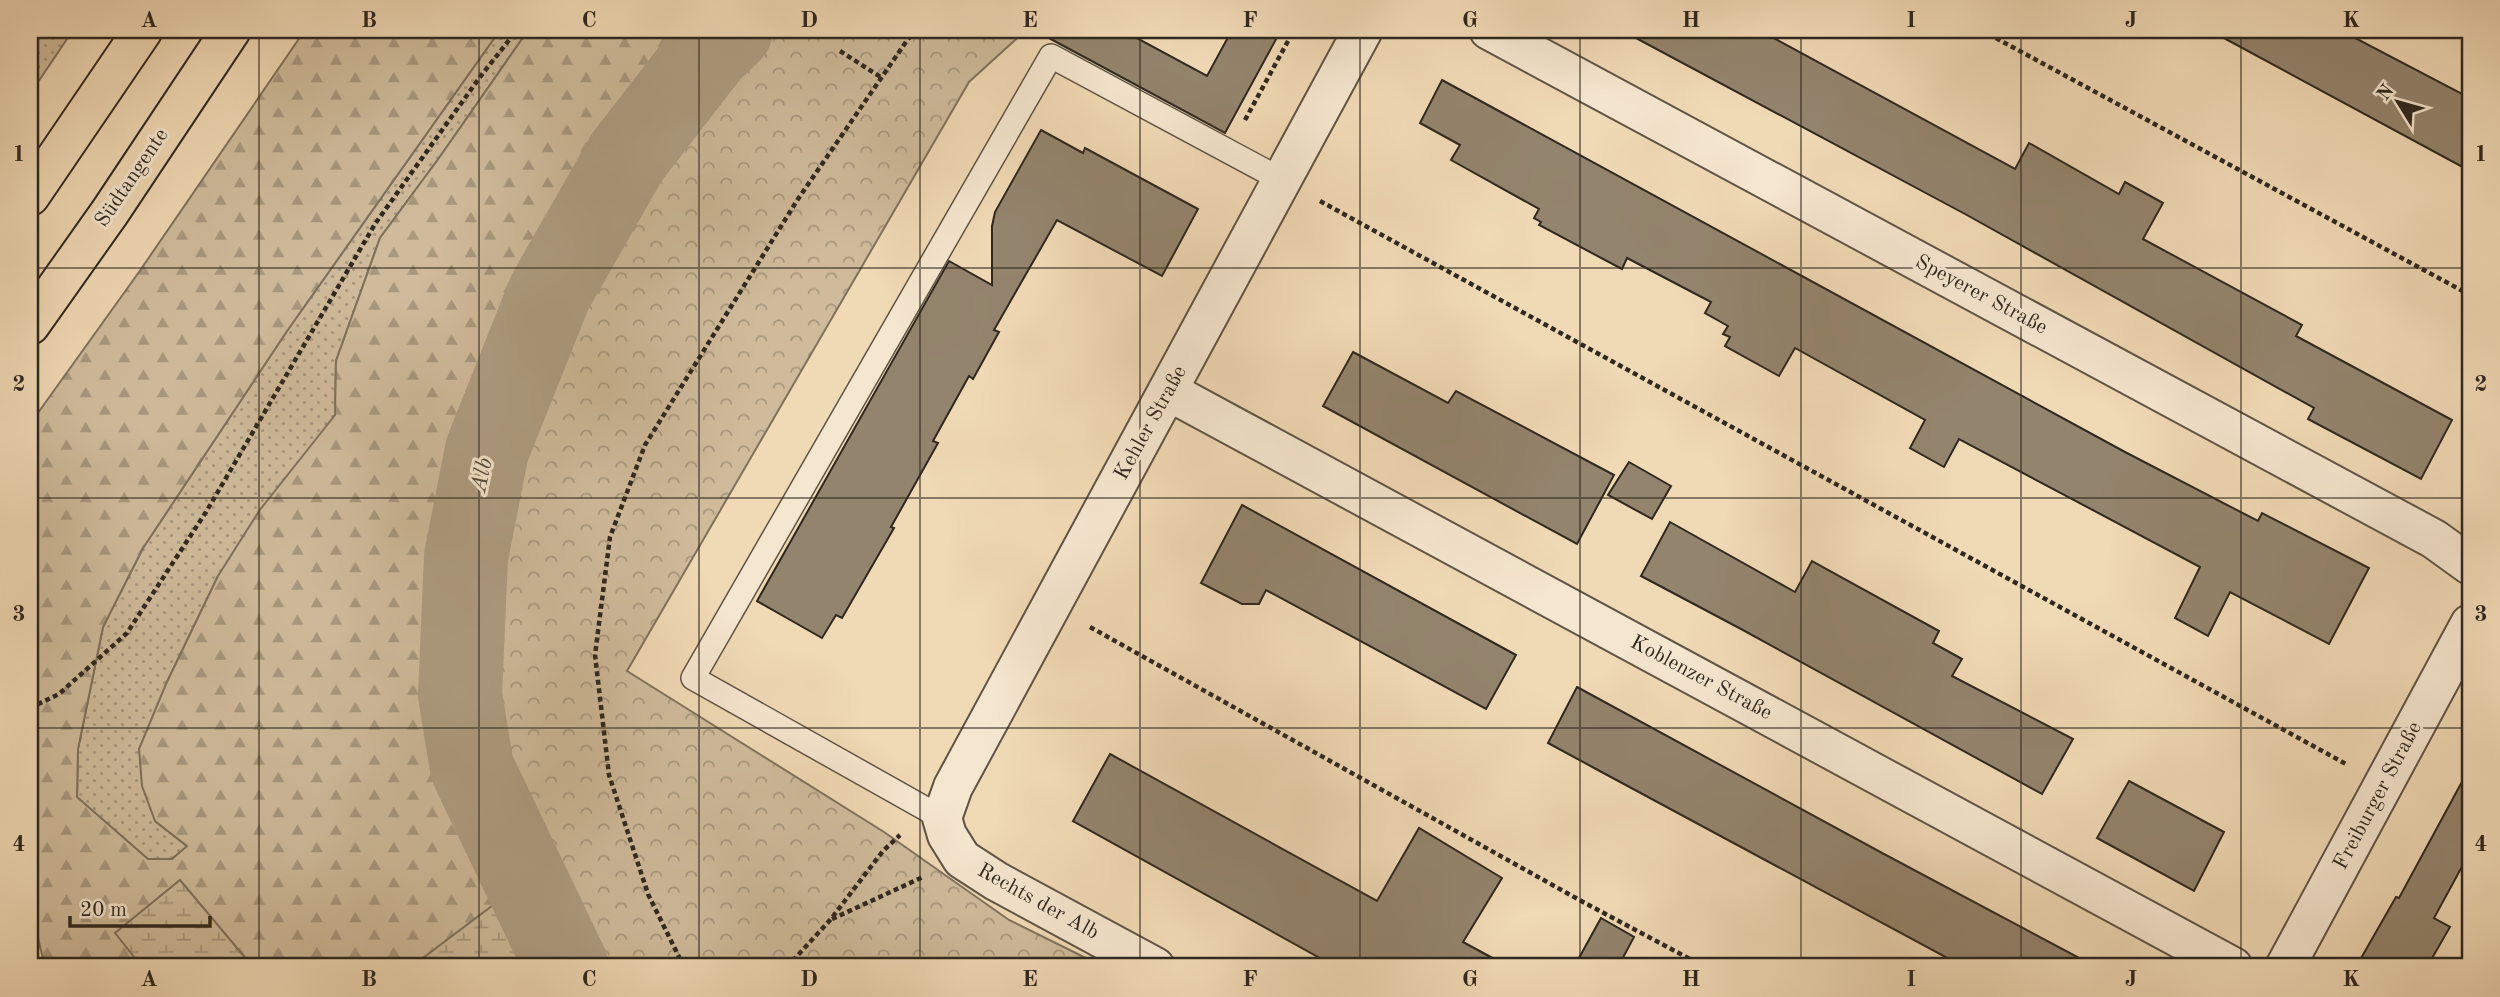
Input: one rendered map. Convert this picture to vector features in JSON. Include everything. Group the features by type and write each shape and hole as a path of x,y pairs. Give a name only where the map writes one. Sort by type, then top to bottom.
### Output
{"highway":[{"path":"30,196 143,30"},
{"name":"Südtangente","path":"30,325 110,212 231,30"}],"street":[{"name":"Kehler Straße","path":"942,818 953,788 1363,30"},
{"name":"Speyerer Straße","path":"1489,30 2434,539 2470,565"},
{"name":"Koblenzer Straße","path":"1168,391 2233,967"},
{"name":"Freiburger Straße","path":"2285,967 2470,624"},
{"name":"Rechts der Alb","path":"942,818 947,835 962,859 996,881 1155,967"}],"lane":[{"path":"942,818 694,678 1051,56 1282,180"}],"path":[{"path":"30,708 59,694 127,633 213,501 375,224 517,30"},
{"path":"684,967 648,894 609,775 595,655 610,537 645,445 798,199 917,30"},
{"path":"1228,152 1294,30"},
{"path":"1981,30 2470,295"},
{"path":"840,51 882,78"},
{"path":"1282,180 2384,785"},
{"path":"1051,606 1705,967"},
{"path":"787,967 831,919 883,851 904,832 942,818"},
{"path":"831,919 962,859"}],"green space":[{"path":"30,30 73,30 30,94"},
{"path":"305,30 500,30 287,331 143,548 103,627 78,749 77,797 148,859 172,859 187,846 155,821 142,786 139,749 166,684 218,576 259,511 335,415 336,361 380,238 522,39 539,30 731,30 709,51 627,157 550,292 466,557 460,695 472,768 567,967 45,967 30,905 30,424 139,272"},
{"path":"500,30 539,30 522,39 380,238 336,361 335,415 218,576 166,684 155,821 188,847 172,859 148,860 77,798 78,749 103,627 143,548 287,331"},
{"path":"731,30 1026,30 969,82 627,671 884,832 1009,920 1104,967 567,967 472,768 460,695 466,557 487,450 550,292 627,157 709,51"},
{"path":"180,880 253,967 142,967 115,933"},
{"path":"525,881 550,933 505,967 411,967"}],"building":[{"path":"1034,30 1122,30 1207,76 1232,30 1281,30 1225,133"},
{"path":"1621,30 1759,30 2015,169 2029,143 2119,194 2125,182 2163,203 2143,239 2302,325 2296,336 2452,420 2421,479 2308,419 2314,408 1965,214"},
{"path":"2209,30 2340,30 2470,98 2470,171"},
{"path":"1442,80 2125,452 2258,521 2262,513 2369,568 2329,644 2230,592 2208,636 2175,618 2200,567 1959,439 1944,467 1910,448 1925,420 1795,348 1779,376 1725,346 1730,337 1723,334 1728,326 1705,313 1711,302 1627,258 1622,269 1539,225 1541,222 1534,218 1539,209 1451,160 1460,145 1420,123"},
{"path":"1041,130 1083,153 1085,148 1198,209 1162,276 1057,220 994,330 999,332 973,379 969,376 933,441 938,443 891,527 894,528 842,618 836,615 822,638 757,601 949,261 992,285 992,226 995,212"},
{"path":"1353,352 1448,403 1456,391 1614,475 1577,544 1323,406"},
{"path":"1629,462 1671,486 1652,519 1608,495"},
{"path":"1242,505 1516,655 1486,709 1266,590 1259,604 1242,604 1201,583"},
{"path":"1670,522 1795,592 1812,561 1939,631 1933,643 1962,659 1952,676 2073,739 2042,794 1641,576"},
{"path":"1577,687 2096,967 1964,967 1596,769 1548,743"},
{"path":"1110,754 1377,901 1419,828 1502,878 1463,942 1509,967 1336,967 1073,821"},
{"path":"2470,767 2470,852 2434,918 2450,927 2427,967 2356,967 2396,897 2399,898"},
{"path":"2129,781 2224,832 2194,891 2097,838"},
{"path":"1601,918 1634,937 1618,967 1574,967"}],"waterway":[{"name":"Alb","path":"567,967 472,768 460,695 466,557 487,450 550,292 627,157 709,51 731,30"}]}
